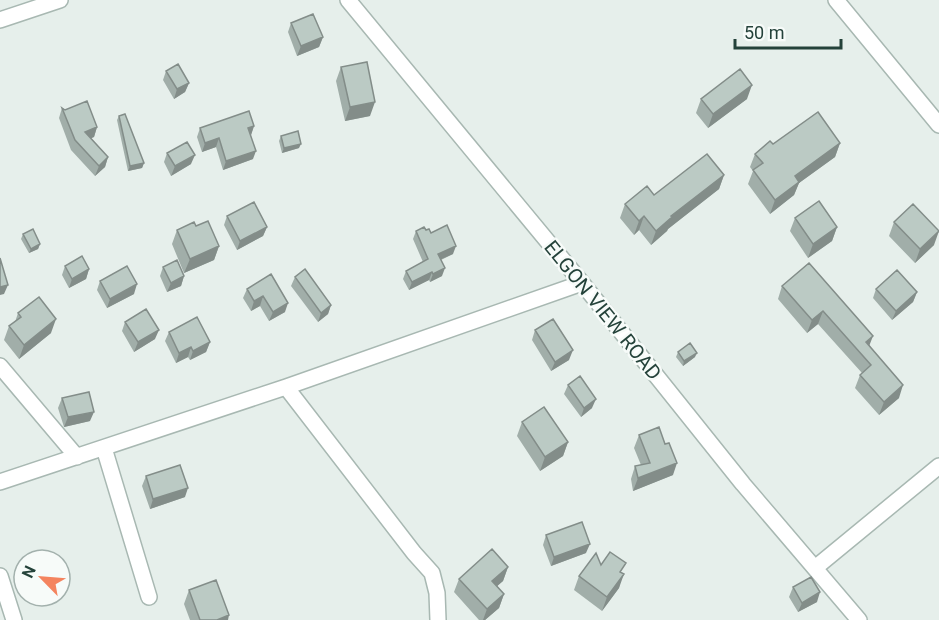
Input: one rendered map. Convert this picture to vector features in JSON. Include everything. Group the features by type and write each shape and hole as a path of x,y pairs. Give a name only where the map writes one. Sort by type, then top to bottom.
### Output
{"street":[{"path":"0,20 60,0"},
{"name":"ELGON VIEW ROAD","path":"348,0 582,283 743,484 858,620"},
{"path":"836,0 939,126"},
{"path":"0,482 286,387 582,283"},
{"path":"0,366 77,457"},
{"path":"286,387 414,553 432,573 437,593 438,620"},
{"path":"104,448 150,597"},
{"path":"814,568 939,466"},
{"path":"0,576 14,620"}],"building":[{"path":"313,14 323,37 301,46 291,23"},
{"path":"367,62 375,102 350,107 341,67"},
{"path":"178,64 189,83 177,89 166,71"},
{"path":"740,69 752,85 713,114 701,99"},
{"path":"87,101 97,127 85,132 108,157 99,166 75,140 62,108 65,110"},
{"path":"249,111 254,126 248,128 256,151 226,161 219,138 205,143 200,128"},
{"path":"818,112 840,143 795,176 799,182 775,200 753,170 763,163 755,154 770,141 773,144"},
{"path":"125,114 144,163 130,166 119,116"},
{"path":"298,131 301,144 284,148 281,136"},
{"path":"187,142 195,155 175,166 167,153"},
{"path":"707,154 724,175 671,216 656,231 644,216 639,221 625,204 647,186 654,195"},
{"path":"819,201 837,227 813,244 795,218"},
{"path":"254,202 267,227 240,241 227,216"},
{"path":"913,204 939,231 920,249 894,222"},
{"path":"208,221 219,246 190,259 177,230 194,222 196,226"},
{"path":"447,225 456,246 438,254 445,268 412,282 406,271 428,259 416,231 424,227 431,233"},
{"path":"33,229 40,244 31,249 23,234"},
{"path":"82,256 89,269 72,279 65,266"},
{"path":"0,258 8,285 0,287"},
{"path":"177,260 184,276 171,283 163,267"},
{"path":"809,263 873,336 866,342 903,385 884,402 860,375 871,365 823,311 812,320 782,286"},
{"path":"127,266 137,284 110,299 100,281"},
{"path":"305,269 331,305 321,313 295,277"},
{"path":"897,270 917,292 896,311 876,289"},
{"path":"271,274 288,303 273,312 263,296 254,301 247,289"},
{"path":"39,297 56,319 24,345 9,326 21,317 18,313"},
{"path":"146,309 159,330 138,342 125,322"},
{"path":"197,317 210,342 193,351 191,347 179,353 169,332"},
{"path":"553,319 573,350 555,362 535,330"},
{"path":"690,343 697,353 684,361 678,352"},
{"path":"580,376 596,399 584,408 568,385"},
{"path":"89,392 94,412 68,417 62,398"},
{"path":"544,407 568,442 545,457 522,422"},
{"path":"659,427 665,444 669,443 677,463 638,478 635,466 650,463 639,435"},
{"path":"180,465 188,488 153,499 146,476"},
{"path":"582,522 590,544 554,557 546,535"},
{"path":"492,549 508,567 492,581 504,594 487,609 459,579"},
{"path":"610,552 626,563 620,572 624,574 607,597 579,576 596,553 601,565"},
{"path":"811,577 820,592 802,603 793,587"},
{"path":"216,580 229,615 217,620 200,620 189,590"}]}
